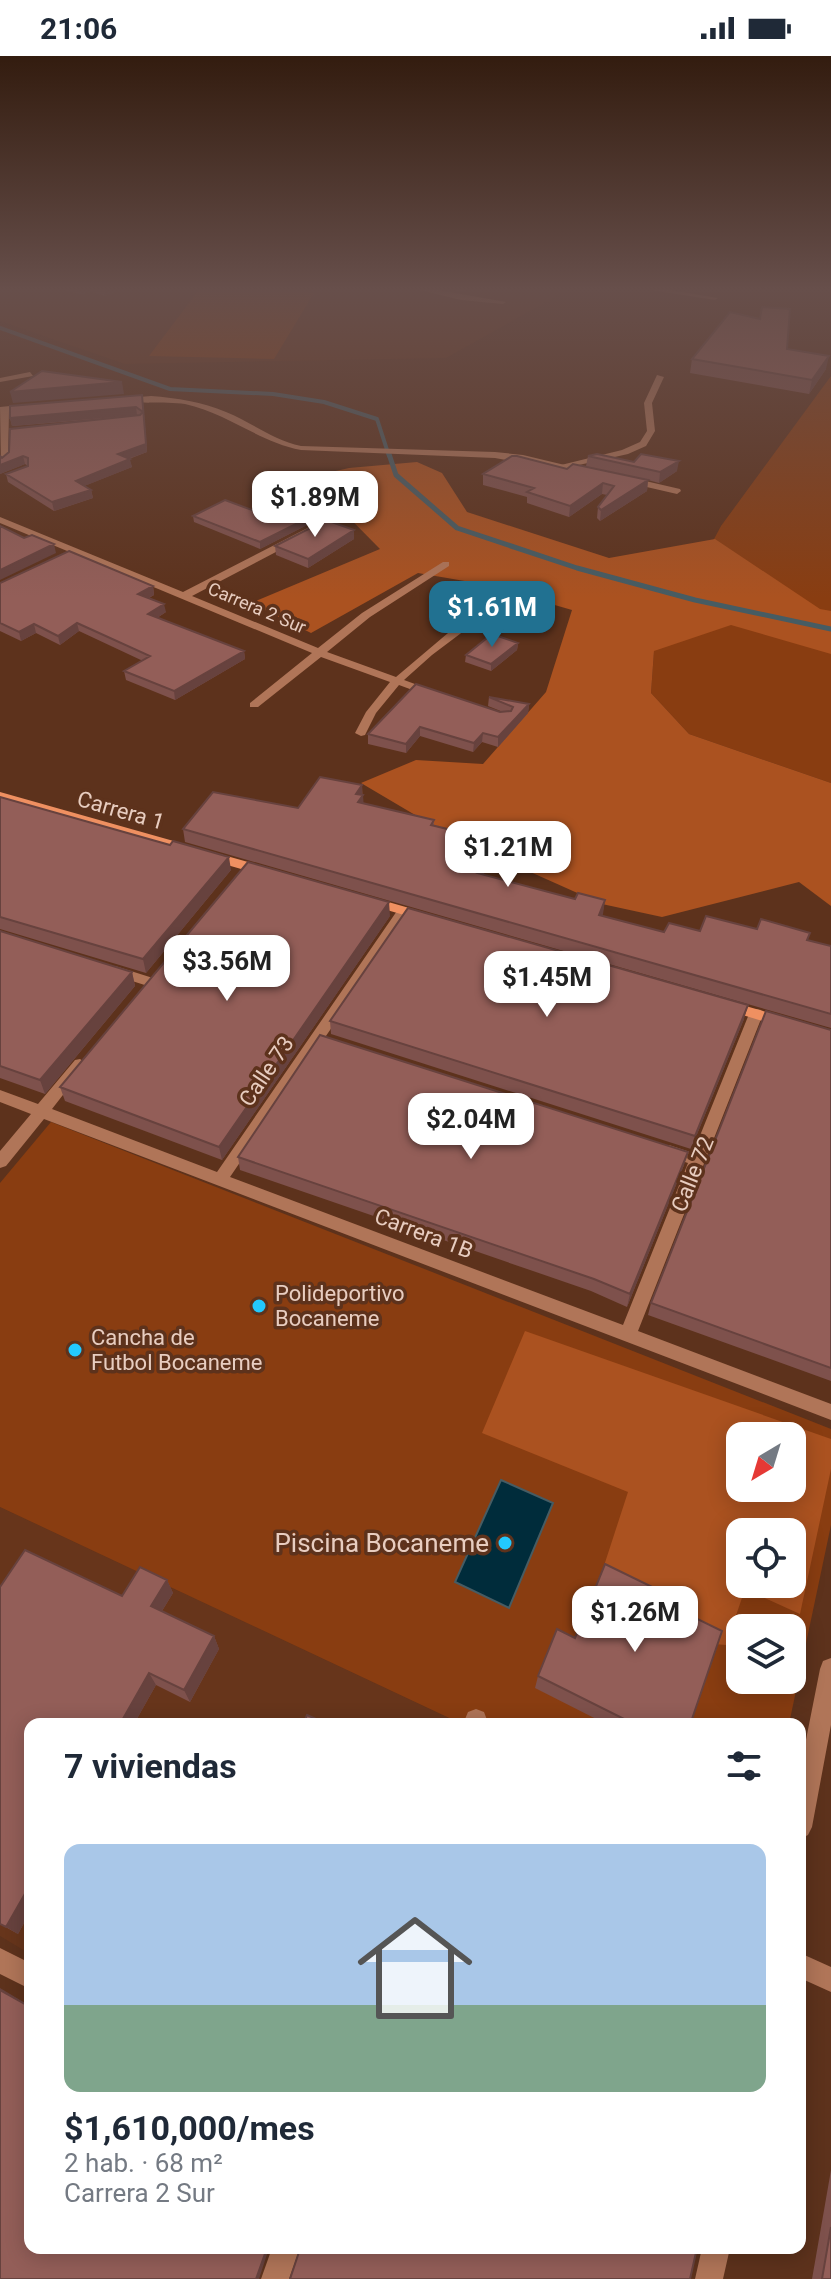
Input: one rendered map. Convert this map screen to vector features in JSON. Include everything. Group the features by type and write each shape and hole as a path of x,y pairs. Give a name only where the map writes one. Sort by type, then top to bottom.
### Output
{"street":[{"path":"564,467 643,444 651,431 648,403 654,391"},
{"path":"114,400 175,399 235,419 288,446 523,458 607,476"},
{"path":"4,460 2,408 36,406"},
{"path":"5,432 20,430"},
{"path":"621,479 677,491"},
{"name":"Carrera 2 Sur","path":"0,520 321,653 437,695"},
{"path":"186,595 330,520"},
{"path":"61,557 73,551"},
{"path":"254,705 366,615 446,564"},
{"path":"361,733 374,704 397,682 433,650 516,588"},
{"name":"Carrera 1","path":"0,796 241,872 274,874"},
{"path":"361,898 434,920"},
{"name":"Calle 73","path":"221,1178 322,1040 404,911"},
{"path":"106,968 151,982"},
{"path":"710,1000 801,1027"},
{"name":"Calle 72","path":"628,1335 756,1014"},
{"path":"0,1162 90,1053"},
{"name":"Carrera 1B","path":"0,1096 831,1412"},
{"path":"653,1146 697,1160"},
{"path":"806,1796 831,1669"},
{"path":"0,1960 24,1974"},
{"path":"806,1968 831,1980"},
{"path":"275,2279 284,2254"},
{"path":"709,2279 715,2254"}],"shaded area":[{"path":"820,391 831,391 831,783 689,734 651,693 654,651 721,526"},
{"path":"417,462 442,473 467,512 609,558 715,539 820,609 831,611 831,654 731,625 654,651 651,693 689,734 831,783 831,906 799,882 662,917 602,904 454,838 361,783 416,760 483,764 546,692 572,610 482,584 418,573 311,633 251,603 380,549 309,477 349,468"},
{"name":"Polideportivo Bocaneme","path":"51,1122 831,1429 831,1525 806,1643 806,1614 726,1614 726,1694 795,1694 790,1718 449,1718 0,1507 0,1183"},
{"path":"525,1331 783,1422 726,1422 726,1502 806,1502 806,1430 831,1439 831,1469 806,1586 806,1518 726,1518 726,1598 742,1598 737,1614 726,1614 726,1645 714,1644 600,1578 628,1492 482,1433"},
{"path":"0,1507 449,1718 24,1718 24,1950 0,1936"},
{"path":"765,1598 803,1598 800,1614"}],"water":[{"name":"Piscina Bocaneme","path":"501,1480 553,1503 509,1608 455,1582"}],"building":[{"path":"142,395 146,444 118,454 130,459 76,481 91,490 52,502 6,474 28,466 28,458 23,456 0,465 0,456 2,458 9,452 10,429 140,415 143,412 136,407 10,418 10,406"},
{"path":"597,454 634,462 641,454 679,461 660,472 588,456"},
{"path":"512,456 567,469 573,464 648,480 601,510 598,507 614,486 603,483 570,506 527,492 534,488 483,474"},
{"path":"225,500 276,519 288,513 306,519 260,542 193,516"},
{"path":"326,520 354,530 308,559 275,546"},
{"path":"0,526 24,538 32,535 54,544 0,570"},
{"path":"69,551 153,586 138,594 164,604 148,614 244,651 174,691 124,671 150,656 77,623 58,636 34,624 19,632 0,623 0,583"},
{"path":"492,634 518,643 491,664 466,655"},
{"path":"416,684 500,712 511,711 513,707 489,697 529,704 498,737 483,733 474,743 420,727 406,744 368,734"},
{"path":"320,777 362,785 356,794 363,795 358,802 434,820 431,825 497,841 477,873 575,899 578,893 605,900 599,915 664,932 669,923 700,931 706,916 757,929 761,919 810,933 807,940 831,946 831,1014 183,829 213,792 298,808"},
{"path":"0,797 170,845 173,841 229,857 143,959 0,917"},
{"path":"248,862 389,902 219,1147 60,1087"},
{"path":"408,908 748,1005 695,1136 330,1021"},
{"path":"0,931 132,972 40,1080 0,1066"},
{"path":"766,1011 831,1030 831,1368 651,1303"},
{"path":"320,1035 688,1152 630,1294 238,1157"},
{"path":"25,1550 122,1596 140,1567 167,1580 151,1606 214,1636 184,1690 149,1673 123,1718 24,1718 24,1896 6,1927 0,1924 0,1587"},
{"path":"605,1564 681,1601 679,1610 722,1631 692,1718 622,1718 538,1676 557,1629 575,1638"},
{"path":"0,1990 24,2004 24,2254 265,2254 256,2279 0,2279"},
{"path":"831,2227 831,2279 822,2279"},
{"path":"298,2254 696,2254 690,2279 290,2279"}],"waterway":[{"path":"206,391 273,394 324,402 377,419 389,456"},
{"path":"389,454 396,475 457,528 577,568 695,600 831,629"}],"place":[{"name":"Polideportivo Bocaneme","path":"259,1306"},
{"name":"Cancha de Futbol Bocaneme","path":"75,1350"},
{"name":"Piscina Bocaneme","path":"505,1543"}]}
